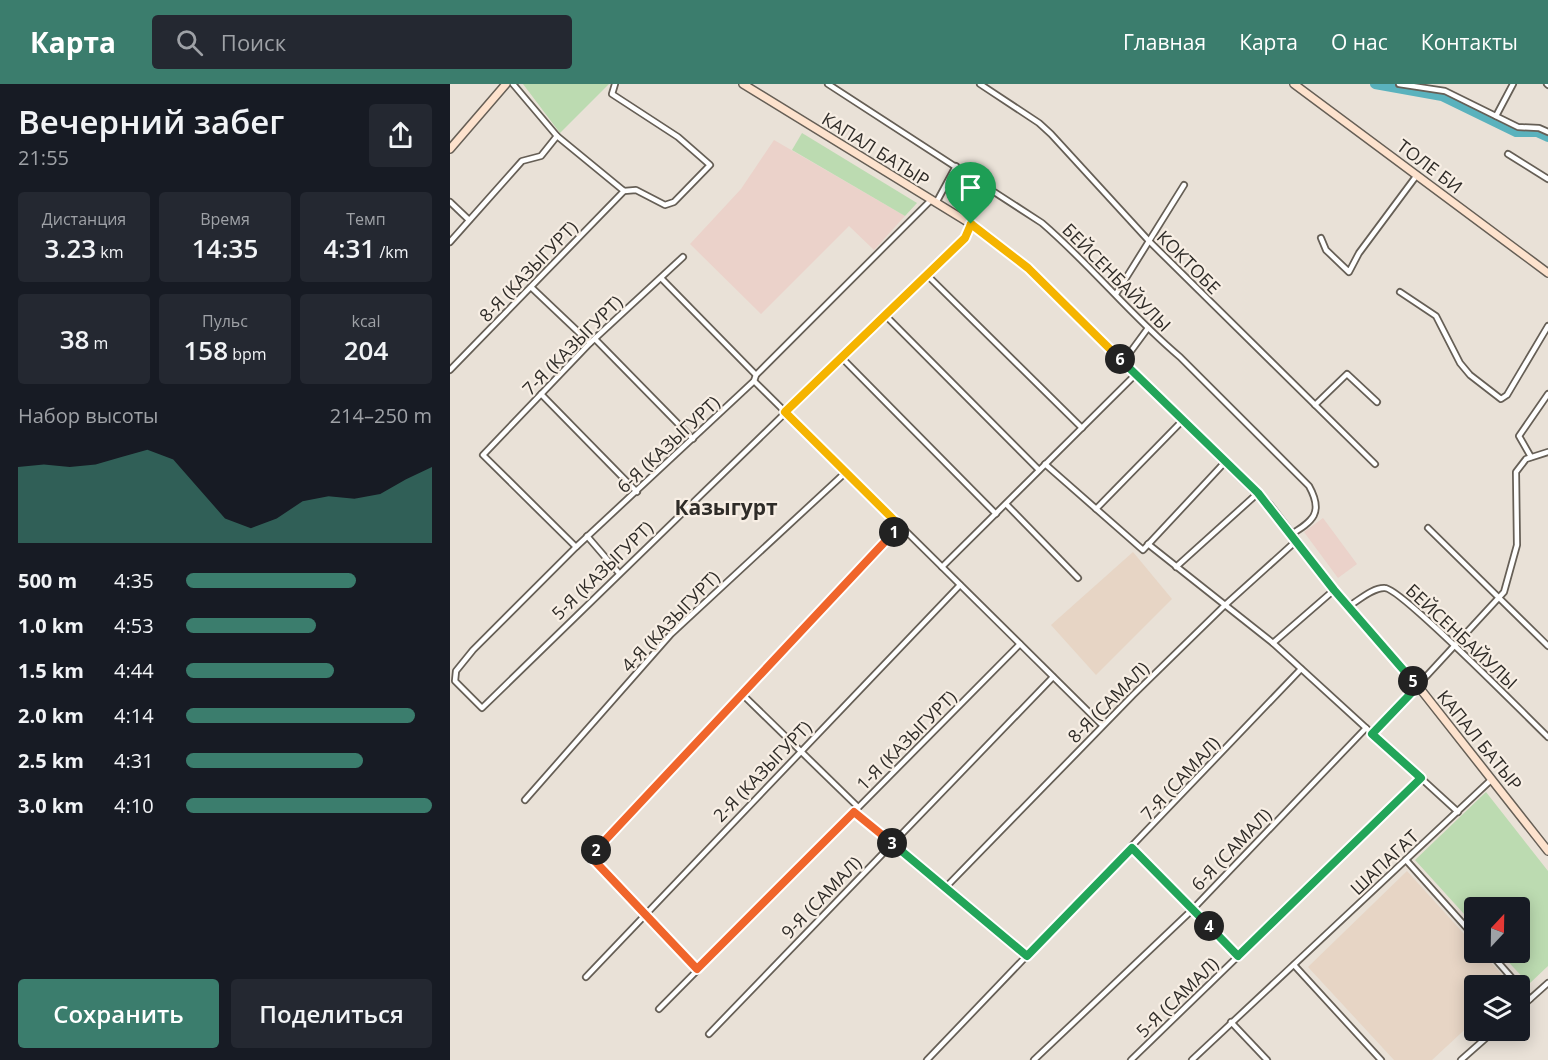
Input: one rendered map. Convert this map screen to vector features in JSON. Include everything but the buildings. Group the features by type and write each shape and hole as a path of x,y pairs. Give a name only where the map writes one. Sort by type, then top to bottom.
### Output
{"main road":[{"path":"450,149 506,84"},
{"name":"КАПАЛ БАТЫР","path":"743,84 971,224 1028,268 1258,493 1334,590 1418,686 1548,851"},
{"name":"ТОЛЕ БИ","path":"1294,84 1548,273"}],"street":[{"path":"513,84 556,136 624,191 636,190 665,205 674,202 710,165 678,137 612,94 615,84"},
{"name":"БЕЙСЕНБАЙУЛЫ","path":"828,84 1042,223 1116,294 1309,486 1316,499 1316,512 1310,523 1290,535"},
{"name":"КОКТОБЕ","path":"980,84 1038,123 1149,241 1375,464"},
{"path":"1399,84 1445,92 1518,127 1539,128 1548,132"},
{"path":"1496,116 1513,84"},
{"path":"450,242 522,161 541,156 556,136"},
{"path":"1508,154 1548,179"},
{"name":"6-Я (КАЗЫГУРТ)","path":"482,708 455,681 456,671 473,650 587,536 754,381 756,375 933,202 956,166"},
{"path":"1321,238 1326,250 1350,272 1359,253 1417,175"},
{"path":"1116,294 1184,184"},
{"name":"8-Я (КАЗЫГУРТ)","path":"450,370 624,191"},
{"path":"450,202 469,220"},
{"name":"5-Я (КАЗЫГУРТ)","path":"482,708 618,572 965,238 971,224"},
{"name":"7-Я (КАЗЫГУРТ)","path":"576,547 483,455 590,343 683,257"},
{"path":"926,274 1082,428"},
{"path":"661,278 756,375"},
{"path":"532,288 590,343"},
{"path":"1400,292 1436,316 1460,363 1470,375 1501,399 1507,395 1548,326"},
{"path":"885,315 1039,470"},
{"path":"1123,362 1148,328"},
{"path":"596,339 693,439"},
{"path":"841,357 996,514"},
{"path":"942,567 1136,374"},
{"path":"1315,405 1347,374 1377,402"},
{"path":"754,381 1102,725"},
{"path":"541,394 637,492"},
{"path":"1531,457 1520,436 1548,394"},
{"path":"1096,509 1184,419"},
{"path":"1372,734 1500,599 1509,580 1517,545 1516,472 1521,463 1548,452"},
{"path":"1045,464 1143,550 1226,461"},
{"name":"4-Я (КАЗЫГУРТ)","path":"525,800 671,634 846,472"},
{"path":"1176,567 1258,493"},
{"path":"1006,504 1078,579"},
{"path":"697,969 590,856 741,693 810,625 900,526"},
{"path":"1428,528 1548,646"},
{"path":"587,536 618,572"},
{"name":"8-Я (САМАЛ)","path":"946,887 1102,725 1224,606 1295,542"},
{"path":"1148,544 1273,643 1458,812"},
{"name":"2-Я (КАЗЫГУРТ)","path":"586,977 800,750 960,585"},
{"name":"БЕЙСЕНБАЙУЛЫ","path":"1348,606 1377,589 1392,590 1456,647 1548,738"},
{"path":"1273,643 1334,590"},
{"name":"1-Я (КАЗЫГУРТ)","path":"659,1009 1020,644"},
{"name":"7-Я (САМАЛ)","path":"927,1060 1301,669"},
{"name":"9-Я (САМАЛ)","path":"709,1034 1053,677"},
{"path":"741,693 858,807"},
{"name":"6-Я (САМАЛ)","path":"1034,1060 1192,910 1366,728"},
{"name":"5-Я (САМАЛ)","path":"1131,1060 1421,778"},
{"name":"ШАПАГАТ","path":"1192,1060 1492,779"},
{"path":"854,812 1027,956"},
{"path":"1132,848 1238,956"},
{"path":"1406,860 1464,925"},
{"path":"1499,963 1509,975"},
{"path":"1294,965 1380,1060"},
{"path":"1530,999 1548,983"},
{"path":"1232,1022 1264,1059"},
{"path":"1461,1060 1483,1041"}],"shaded area":[{"path":"774,140 905,216 874,250 849,226 761,314 690,244 741,189"},
{"path":"1323,518 1357,564 1338,578 1304,532"},
{"path":"1133,552 1172,599 1096,675 1051,625"},
{"path":"1407,871 1464,934 1464,963 1491,963 1503,975 1464,975 1464,1030 1432,1060 1394,1060 1308,967"}],"green space":[{"path":"523,84 609,84 560,133"},
{"path":"802,133 917,203 905,216 792,150"},
{"path":"1486,792 1548,871 1548,966 1530,983 1530,975 1521,975 1509,963 1530,963 1530,897 1464,897 1464,914 1415,860"}],"waterway":[{"path":"1375,84 1442,96 1516,132 1537,132 1548,137"}],"district":[{"name":"Казыгурт","path":"726,507"}],"route":[{"path":"971,224 1028,268 1249,483 1269,505 1295,542 1334,590 1418,686 1372,734 1421,778 1238,956 1132,848 1027,956 854,812 697,969 590,856 741,693 810,625 900,526 785,412 965,238 971,224"}]}
